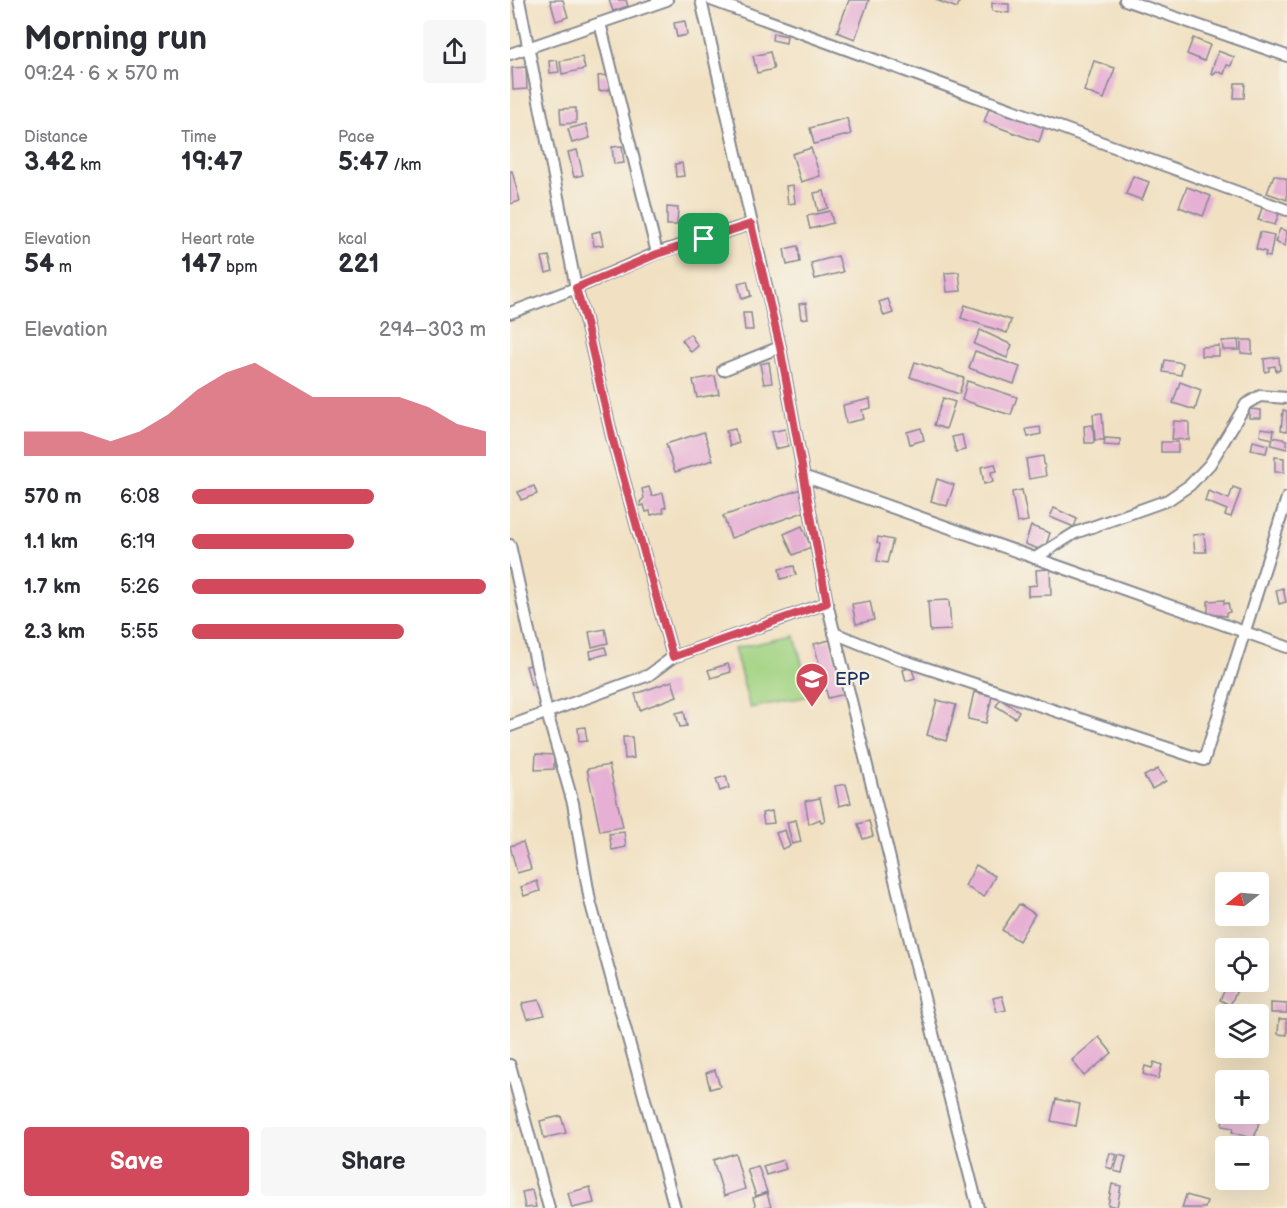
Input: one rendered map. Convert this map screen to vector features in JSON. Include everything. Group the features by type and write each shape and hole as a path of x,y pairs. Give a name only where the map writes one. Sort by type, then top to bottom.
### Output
{"street":[{"path":"519,0 576,288 612,437 673,657"},
{"path":"510,54 667,0"},
{"path":"701,0 780,347 827,603 978,1208"},
{"path":"711,0 1287,210"},
{"path":"1125,0 1287,56"},
{"path":"600,23 657,254"},
{"path":"510,313 657,254 751,224"},
{"path":"723,370 780,347"},
{"path":"1035,558 1075,533 1168,500 1190,485 1210,464 1246,404 1260,396 1287,398"},
{"path":"803,476 1287,647"},
{"path":"834,633 896,658 1204,760 1287,498"},
{"path":"510,545 548,713 573,803 593,912 675,1208"},
{"path":"510,726 649,675 673,657 827,603"},
{"path":"510,1065 549,1208"}],"green space":[{"path":"795,636 810,696 750,708 734,648"}],"building":[{"path":"550,0 563,0 568,17 556,21"},
{"path":"609,0 626,0 628,6 613,11"},
{"path":"849,0 869,0 855,39 837,32"},
{"path":"936,0 960,0 957,8"},
{"path":"992,3 1009,4 1009,13 992,11"},
{"path":"685,21 687,35 677,37 674,23"},
{"path":"773,33 787,36 786,43 772,40"},
{"path":"1193,38 1210,45 1204,61 1187,54"},
{"path":"1218,51 1234,57 1231,66 1227,65 1224,74 1216,71 1214,74 1211,73"},
{"path":"770,52 774,69 757,73 753,56"},
{"path":"582,57 585,69 562,74 560,61"},
{"path":"557,60 559,72 550,73 549,61"},
{"path":"1094,61 1115,68 1104,99 1084,91"},
{"path":"526,67 527,89 513,90 512,68"},
{"path":"608,75 609,90 599,91 598,76"},
{"path":"1235,83 1245,83 1244,98 1234,98"},
{"path":"576,108 576,123 561,124 560,109"},
{"path":"989,108 1044,127 1039,142 984,122"},
{"path":"847,118 851,134 814,144 810,128"},
{"path":"586,124 590,138 572,143 568,129"},
{"path":"622,146 624,163 614,164 612,147"},
{"path":"811,148 820,176 801,182 792,154"},
{"path":"577,150 583,175 574,177 568,152"},
{"path":"682,163 684,176 676,177 675,164"},
{"path":"510,171 512,171 520,201 510,204"},
{"path":"1274,175 1287,179 1287,200 1267,193"},
{"path":"1133,176 1149,182 1142,200 1126,194"},
{"path":"793,185 795,203 788,204 786,186"},
{"path":"1187,187 1211,196 1203,216 1179,207"},
{"path":"824,191 828,208 818,211 814,193"},
{"path":"667,207 678,208 677,225 667,225"},
{"path":"1262,208 1279,213 1275,225 1258,220"},
{"path":"830,211 833,223 810,229 807,216"},
{"path":"1280,229 1287,231 1285,246 1275,242"},
{"path":"600,231 603,245 594,246 592,233"},
{"path":"1260,232 1274,235 1270,257 1265,256 1266,252 1256,249"},
{"path":"798,246 800,262 787,265 784,249"},
{"path":"549,256 553,271 546,273 542,257"},
{"path":"838,256 843,272 815,279 811,263"},
{"path":"959,272 961,291 947,292 945,273"},
{"path":"747,281 751,296 742,299 738,283"},
{"path":"888,299 893,313 884,316 879,302"},
{"path":"806,303 808,318 801,319 799,304"},
{"path":"965,305 1011,320 1007,333 961,318"},
{"path":"743,313 751,313 753,330 745,330"},
{"path":"980,330 1012,345 1007,358 974,344"},
{"path":"690,334 698,346 691,352 682,340"},
{"path":"1238,340 1239,350 1223,350 1222,341"},
{"path":"1241,340 1252,340 1252,354 1241,353"},
{"path":"1219,346 1219,356 1201,356 1201,347"},
{"path":"975,351 1020,367 1014,384 969,368"},
{"path":"1279,357 1280,370 1276,371 1275,366 1269,367 1269,371 1265,372 1264,359"},
{"path":"1165,360 1183,363 1181,375 1163,372"},
{"path":"769,362 772,383 764,384 760,364"},
{"path":"915,362 964,378 959,394 910,377"},
{"path":"715,376 719,394 697,398 693,380"},
{"path":"967,381 1017,397 1011,415 962,400"},
{"path":"1180,382 1201,390 1195,410 1173,403"},
{"path":"943,398 955,402 946,429 934,425"},
{"path":"870,399 871,408 862,410 864,419 846,423 843,405"},
{"path":"1249,409 1261,410 1261,418 1249,418"},
{"path":"1283,410 1287,411 1287,431 1281,430"},
{"path":"1102,413 1104,440 1095,440 1093,414"},
{"path":"1174,421 1189,422 1189,440 1172,439"},
{"path":"1093,425 1094,443 1085,443 1084,426"},
{"path":"1040,427 1041,434 1028,437 1026,429"},
{"path":"921,428 924,440 910,444 907,432"},
{"path":"1261,428 1274,430 1273,437 1287,440 1287,449 1271,445 1273,439 1260,436"},
{"path":"735,429 739,443 730,446 726,431"},
{"path":"785,429 788,446 775,449 771,432"},
{"path":"704,432 713,460 675,472 666,444"},
{"path":"962,435 965,450 956,452 952,437"},
{"path":"1105,438 1120,439 1120,446 1104,445"},
{"path":"1253,441 1268,445 1266,453 1251,450"},
{"path":"1161,442 1178,442 1178,452 1161,452"},
{"path":"1043,456 1046,476 1029,479 1026,459"},
{"path":"1275,457 1284,458 1284,472 1275,472"},
{"path":"995,464 997,471 991,472 993,482 984,484 981,467"},
{"path":"937,479 954,485 947,506 931,501"},
{"path":"534,486 537,494 521,500 518,492"},
{"path":"649,487 652,496 663,493 666,507 663,508 664,512 651,515 650,511 646,512 644,505 641,506 640,502 644,498 642,489"},
{"path":"1233,487 1241,490 1231,517 1225,515 1227,510 1205,501 1208,491 1229,499"},
{"path":"804,488 812,509 731,538 723,516"},
{"path":"1022,490 1028,521 1017,523 1012,492"},
{"path":"1054,508 1077,519 1074,527 1050,517"},
{"path":"802,526 811,547 793,555 784,534"},
{"path":"1031,526 1050,533 1044,551 1025,544"},
{"path":"1204,534 1206,552 1195,552 1193,535"},
{"path":"878,537 893,540 887,563 877,561 880,544 877,543"},
{"path":"794,566 796,575 781,579 779,569"},
{"path":"1050,569 1051,595 1028,596 1028,586 1037,585 1036,570"},
{"path":"1283,588 1286,602 1279,604 1276,590"},
{"path":"949,600 951,630 930,631 928,601"},
{"path":"1224,600 1224,604 1228,603 1230,612 1226,613 1226,616 1208,614 1208,601"},
{"path":"870,601 874,620 856,624 852,604"},
{"path":"605,629 608,643 592,647 589,632"},
{"path":"830,640 845,694 828,698 814,644"},
{"path":"605,647 607,654 591,658 590,651"},
{"path":"535,664 539,683 531,685 526,666"},
{"path":"728,664 731,672 711,678 708,670"},
{"path":"911,667 915,678 906,681 903,670"},
{"path":"672,681 677,696 640,710 635,694"},
{"path":"974,692 992,696 986,723 968,719"},
{"path":"1000,699 1019,711 1015,718 996,706"},
{"path":"937,700 956,705 946,741 927,735"},
{"path":"684,711 687,726 680,727 676,713"},
{"path":"585,727 587,741 579,742 578,728"},
{"path":"623,737 632,737 634,758 625,759"},
{"path":"536,754 554,755 554,769 535,770"},
{"path":"609,765 623,827 600,831 587,769"},
{"path":"1158,769 1166,781 1152,789 1144,776"},
{"path":"726,776 729,788 720,791 716,779"},
{"path":"846,784 851,803 839,806 835,786"},
{"path":"820,798 825,821 821,822 820,819 809,824 805,801"},
{"path":"772,811 774,823 764,824 762,813"},
{"path":"796,820 801,842 792,844 787,822"},
{"path":"869,821 873,836 863,839 858,824"},
{"path":"785,830 790,846 782,849 776,833"},
{"path":"624,832 626,847 612,850 609,834"},
{"path":"523,842 531,869 517,873 510,846"},
{"path":"976,865 995,876 984,897 965,886"},
{"path":"537,881 540,891 524,896 521,887"},
{"path":"1019,904 1035,914 1019,941 1002,930"},
{"path":"1224,992 1236,992 1230,1004 1220,1000"},
{"path":"1002,996 1006,1010 997,1012 993,998"},
{"path":"539,1000 545,1015 527,1019 523,1003"},
{"path":"1271,1003 1287,1004 1287,1013 1271,1013"},
{"path":"1279,1019 1287,1019 1287,1035 1278,1034"},
{"path":"1099,1037 1112,1053 1084,1076 1072,1060"},
{"path":"1154,1062 1162,1065 1158,1079 1143,1074 1145,1066 1152,1068"},
{"path":"715,1070 720,1086 710,1089 706,1073"},
{"path":"1056,1099 1080,1104 1076,1126 1051,1121"},
{"path":"561,1116 566,1133 544,1138 540,1121"},
{"path":"1222,1124 1258,1124 1255,1136 1245,1136 1232,1132 1233,1128 1222,1126"},
{"path":"735,1153 745,1189 724,1196 713,1160"},
{"path":"1110,1153 1117,1155 1112,1169 1106,1167"},
{"path":"1119,1155 1126,1157 1122,1173 1114,1171"},
{"path":"783,1160 786,1169 766,1175 763,1166"},
{"path":"758,1166 767,1192 756,1196 747,1169"},
{"path":"1112,1184 1121,1186 1117,1207 1108,1205"},
{"path":"590,1187 594,1203 572,1208 568,1193"},
{"path":"532,1190 536,1207 525,1208 522,1192"},
{"path":"767,1193 771,1207 756,1208 753,1198"},
{"path":"1186,1195 1207,1201 1205,1208 1182,1208"}],"place":[{"name":"EPP","path":"812,708"}],"route":[{"path":"751,224 780,347 827,603 673,657 612,437 576,288 657,254 704,239 751,224"}]}
